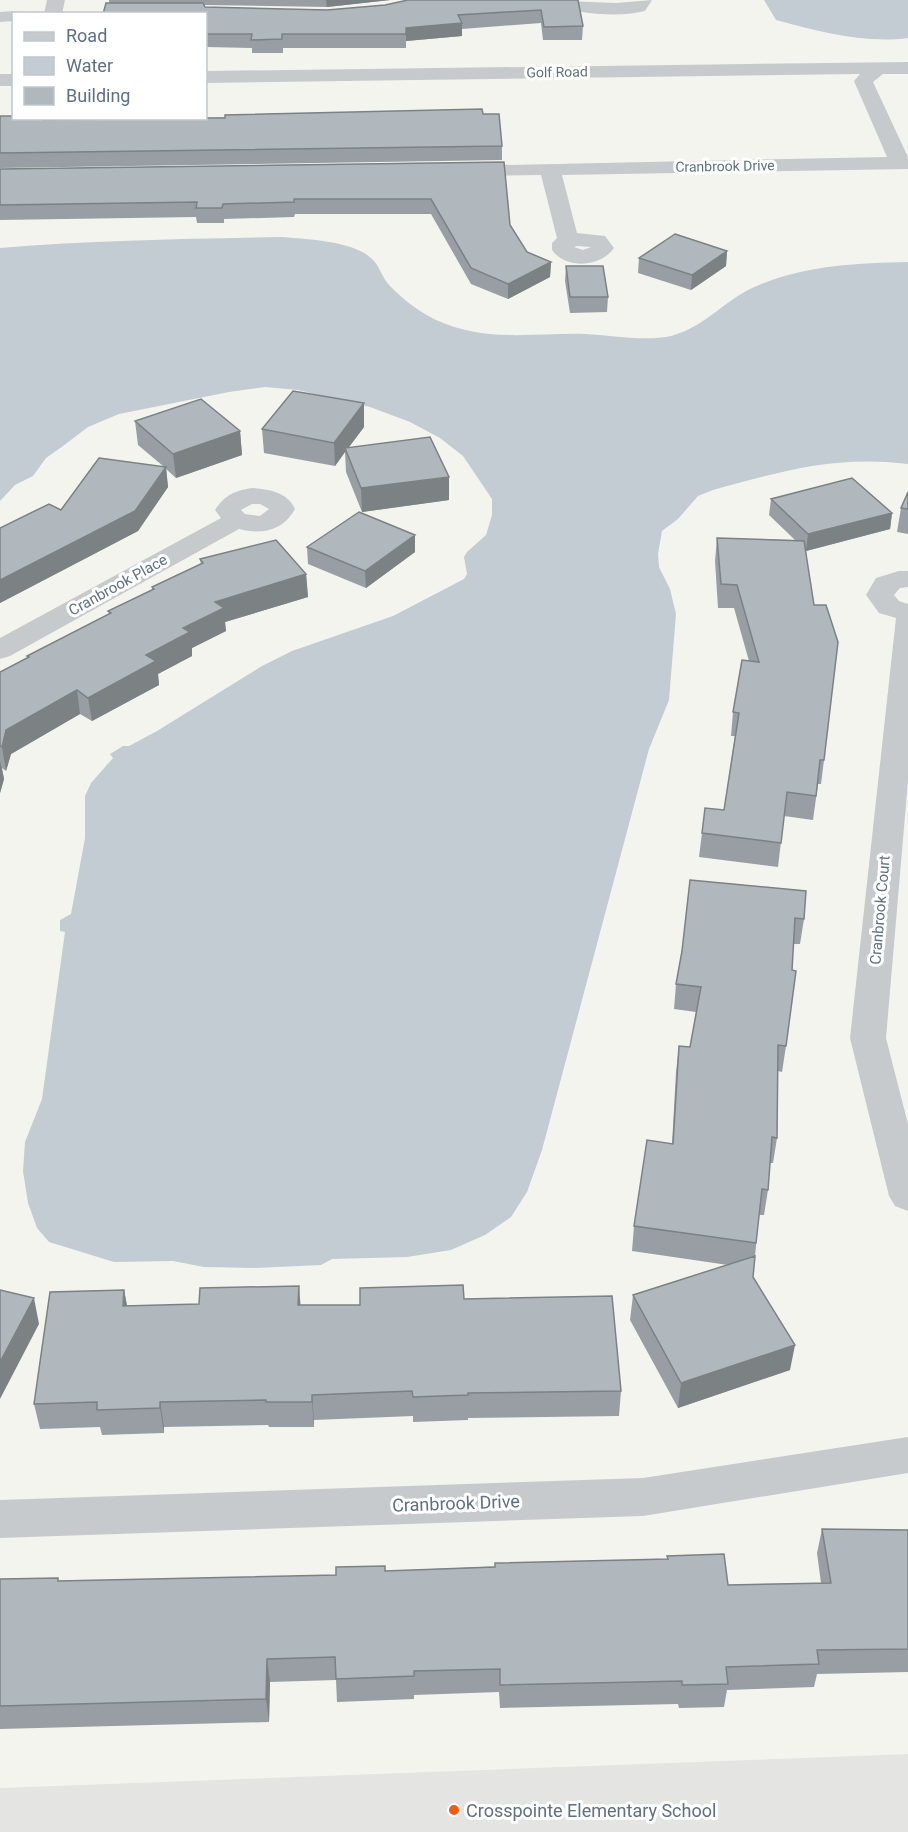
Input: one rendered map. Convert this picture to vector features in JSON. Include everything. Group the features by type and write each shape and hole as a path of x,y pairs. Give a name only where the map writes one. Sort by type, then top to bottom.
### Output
{"street":[{"path":"550,0 589,8 616,10 639,7 643,0"},
{"name":"Golf Road","path":"207,77 908,68"},
{"path":"878,69 905,80 908,85"},
{"name":"Cranbrook Drive","path":"437,170 904,163 863,81 878,69"},
{"path":"550,169 568,240"},
{"name":"Cranbrook Place","path":"0,650 236,520"},
{"path":"908,579 892,581 880,590 880,596 890,607 908,613"},
{"name":"Cranbrook Court","path":"908,621 868,1038 908,1196"},
{"name":"Cranbrook Drive","path":"0,1519 643,1497 908,1455"}],"shaded area":[{"name":"Crosspointe Elementary School","path":"908,1754 908,1832 0,1832 0,1788"}],"water":[{"path":"764,0 908,0 908,38 858,38 776,20"},
{"path":"281,237 329,242 354,248 372,259 390,286 423,313 460,329 501,335 573,334 635,338 666,337 689,329 748,290 786,276 826,267 908,262 908,464 832,463 809,466 738,483 698,496 678,519 662,531 658,554 659,567 670,589 676,614 669,700 649,749 542,1150 527,1192 511,1217 485,1235 451,1250 407,1257 332,1259 321,1265 255,1268 204,1267 173,1261 114,1262 49,1242 37,1228 28,1203 23,1171 25,1142 42,1099 65,932 60,931 60,920 71,914 85,838 85,796 91,783 113,758 110,754 157,731 262,666 292,651 393,616 464,579 467,574 464,557 486,535 492,515 492,499 463,456 440,438 410,422 370,407 298,390 265,387 119,414 88,427 46,458 33,476 15,485 0,501 0,248 176,239"}],"building":[{"path":"408,0 578,0 583,26 544,27 541,10 458,15 462,23 406,28 406,34 282,34 282,39 251,40 252,34 207,34 207,12 104,12 106,3 203,3 205,7 327,10 385,5"},
{"path":"482,109 483,114 499,114 502,146 0,153 0,116 12,116 12,120 207,120 225,118 225,115"},
{"path":"504,162 510,225 527,252 551,262 508,284 471,268 431,199 294,199 294,202 223,204 222,208 196,208 197,202 0,205 0,169"},
{"path":"675,234 727,251 692,275 639,258"},
{"path":"566,266 603,266 608,297 570,297"},
{"path":"293,391 364,403 334,443 262,429"},
{"path":"201,399 240,431 173,454 135,421"},
{"path":"430,437 449,477 361,488 345,448"},
{"path":"99,458 166,467 135,511 0,580 0,528 49,504 61,510"},
{"path":"852,478 892,513 808,534 771,499"},
{"path":"908,492 908,509 901,508"},
{"path":"359,512 415,535 365,571 307,547"},
{"path":"717,538 804,541 814,605 826,605 838,642 824,760 820,760 816,796 787,792 781,843 702,833 705,808 724,810 739,713 733,712 742,660 759,662 737,585 721,584"},
{"path":"276,540 306,574 215,602 224,608 183,628 190,632 146,655 156,661 88,698 77,690 6,730 2,747 0,746 0,672 111,613 108,611 154,589 152,587 203,563 200,559"},
{"path":"690,880 806,891 804,919 795,918 792,970 796,971 786,1046 778,1045 777,1138 772,1137 768,1190 762,1189 756,1243 634,1226 647,1140 673,1144 679,1046 690,1047 701,987 676,984"},
{"path":"755,1256 753,1277 795,1345 681,1383 633,1295"},
{"path":"463,1285 464,1299 612,1296 621,1391 468,1393 468,1395 413,1397 412,1391 312,1395 312,1402 266,1402 266,1400 160,1402 160,1408 97,1410 97,1402 34,1404 50,1292 124,1290 123,1306 199,1304 200,1288 299,1286 298,1305 360,1305 360,1288"},
{"path":"0,1290 34,1298 0,1362"},
{"path":"822,1529 908,1530 908,1649 817,1650 819,1664 726,1667 728,1684 682,1685 682,1681 500,1685 500,1669 414,1671 414,1676 336,1679 335,1657 267,1659 266,1699 0,1706 0,1579 58,1578 58,1581 336,1575 336,1567 385,1566 385,1571 495,1567 495,1563 668,1559 667,1556 724,1554 728,1585 831,1583"}],"place":[{"name":"Crosspointe Elementary School","path":"454,1810"}]}
